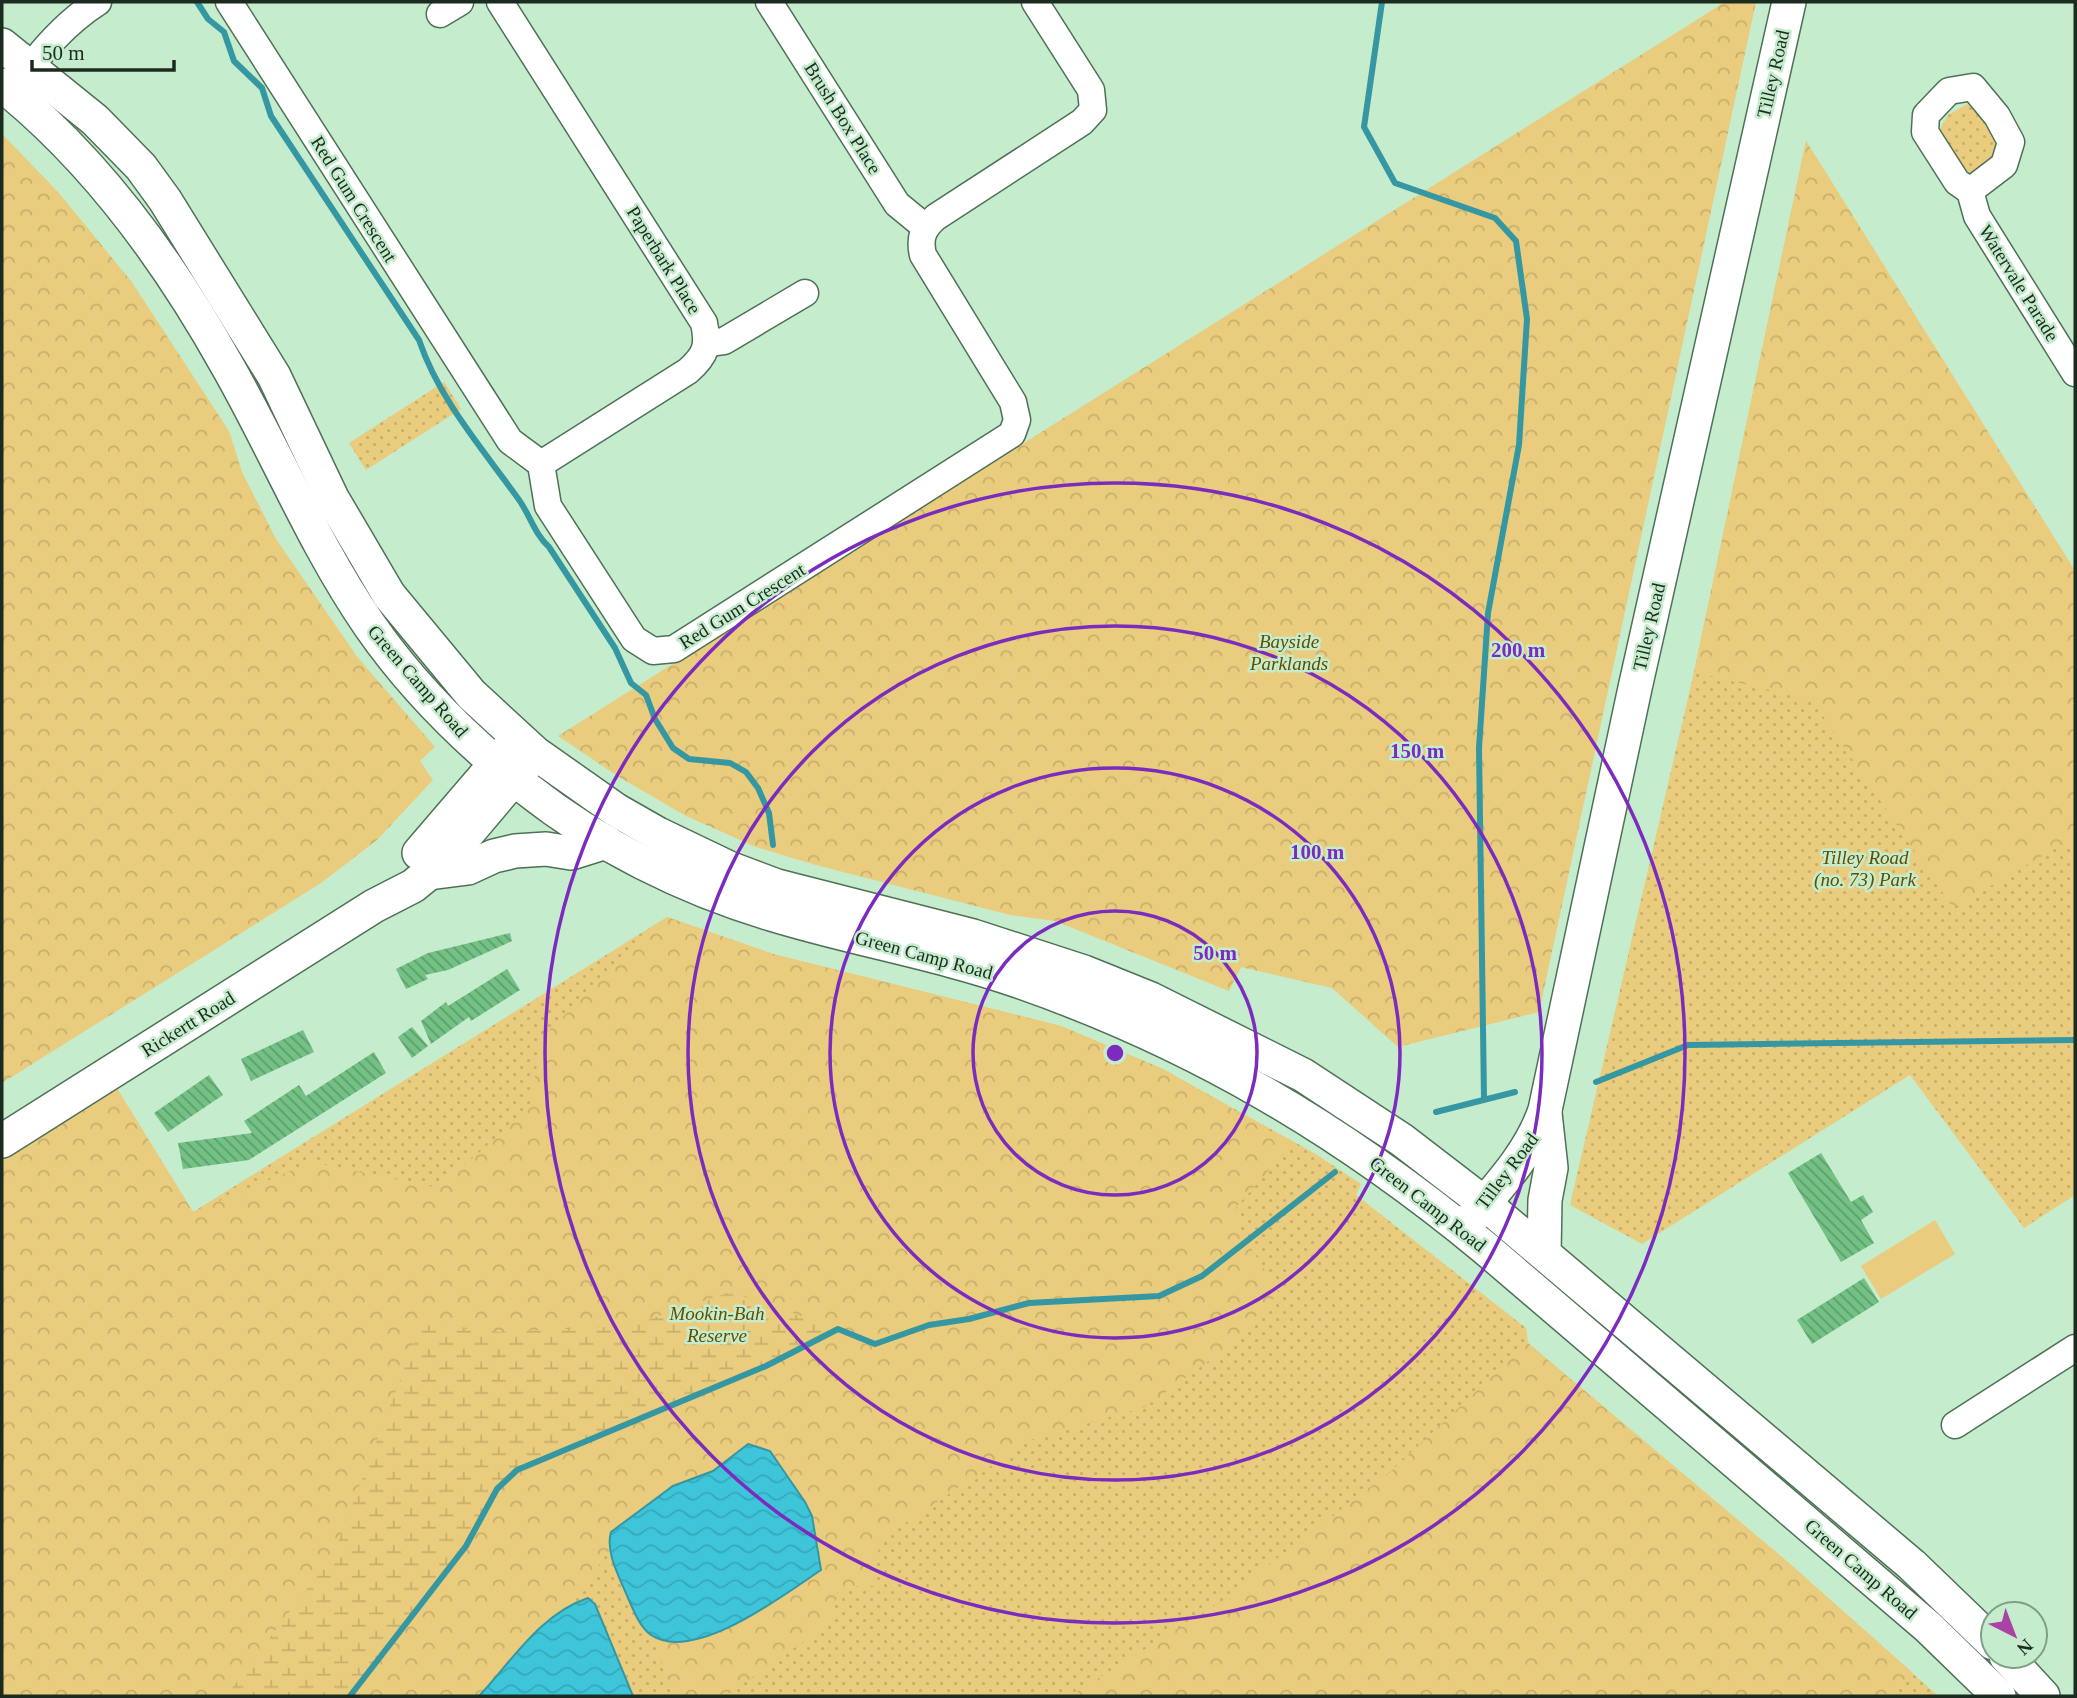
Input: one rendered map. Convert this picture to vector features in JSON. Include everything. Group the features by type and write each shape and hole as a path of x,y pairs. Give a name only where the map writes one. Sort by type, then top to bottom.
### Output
{"main road":[{"name":"Tilley Road","path":"1462,1229 1526,1151 1539,1130 1545,1110 1626,727 1789,2"},
{"name":"Green Camp Road","path":"2,45 14,81 127,211 227,365 323,552 372,629 460,732 505,771 552,808 606,842 716,895 771,914 1012,979 1160,1036 1225,1069 1309,1118 1418,1193 1462,1229 1899,1602 1999,1696"},
{"name":"Green Camp Road","path":"14,81 119,142 165,200 274,376 332,498 389,595 454,676 526,745 616,810 669,840 729,868 777,886 1024,952 1152,999 1303,1076 1402,1140 1484,1203 1912,1565 1979,1630"},
{"name":"Rickertt Road","path":"374,906 505,771 526,745"},
{"name":"Rickertt Road","path":"2,1141 374,906 413,886 456,846 505,771"},
{"path":"429,873 468,869 494,856 515,851 546,849 570,853 606,842"},
{"path":"1544,1253 1545,1200 1551,1168 1545,1110"},
{"path":"2019,1670 2043,1696"}],"street":[{"path":"14,81 75,16 98,2"},
{"name":"Red Gum Crescent","path":"229,2 510,441 541,464 548,506 634,639 653,651 674,649 1012,434 1017,420 1013,402 923,255 920,242 925,227"},
{"name":"Paperbark Place","path":"500,2 704,323 708,343"},
{"name":"Brush Box Place","path":"769,2 897,204 925,227"},
{"path":"925,227 1082,122 1093,110 1091,90 1035,2"},
{"name":"Watervale Parade","path":"1970,191 1977,216 2075,373"},
{"path":"541,464 688,371 702,358 708,343 724,341 805,293"},
{"path":"1955,1425 2075,1348"}],"green space":[{"name":"Bayside Parklands","path":"1725,2 1756,2 1539,1012 1398,1047 1332,988 1241,967 1229,991 1055,921 1010,915 756,847 686,816 619,777 558,736"},
{"path":"1967,104 1982,113 1991,125 2000,158 1972,175 1956,163 1938,133 1948,115"},
{"path":"2,134 58,192 131,281 229,431 242,472 276,539 358,658 435,747 420,761 433,780 377,840 321,883 2,1083"},
{"name":"Tilley Road (no. 73) Park","path":"1806,141 2075,571 2075,1195 2024,1228 1910,1075 1642,1244 1570,1205 1694,672"},
{"path":"1806,141 2075,571 2075,837 1953,908 1812,700 1694,672"},
{"path":"444,382 461,409 366,470 349,443"},
{"name":"Mookin-Bah Reserve","path":"667,917 773,954 1061,1026 1163,1069 1314,1153 1361,1184 1356,1195 1526,1328 1528,1343 1790,1564 1938,1696 2,1696 2,1159 116,1087 193,1212"},
{"path":"667,917 773,954 1061,1026 1163,1069 1293,1144 1236,1207 1241,1232 1279,1293 1221,1352 1145,1407 1030,1440 880,1540 873,1586 839,1587 831,1622 726,1696 675,1696 650,1634 668,1642 820,1558 805,1502 788,1481 741,1448 713,1471 673,1486 611,1532 610,1549 573,1603 522,1644 505,1668 479,1696 350,1696 466,1546 497,1489 517,1470 766,1366 837,1328 730,1292 630,1326 501,1332 421,1325 334,1553 226,1696 2,1696 2,1159 116,1087 193,1212 312,1162 438,1188 529,1109 542,1037"},
{"path":"1935,1220 1955,1254 1881,1299 1861,1266"},
{"path":"730,1292 838,1329 766,1366 517,1470 497,1489 466,1546 350,1696 226,1696 334,1553 421,1325 501,1332 630,1326"},
{"path":"1528,1343 1790,1564 1913,1673 1883,1696 1070,1696 1222,1601 1391,1471"}],"water":[{"path":"748,1444 770,1451 805,1502 812,1516 821,1570 763,1609 714,1634 669,1642 651,1635 637,1618 618,1574 610,1548 611,1532 673,1486 713,1471"},
{"path":"588,1598 595,1604 633,1696 479,1696 541,1627 571,1605"}],"building":[{"path":"510,933 512,941 448,970 425,975 428,979 406,989 396,969 428,953"},
{"path":"507,969 520,990 471,1021 469,1017 431,1044 421,1021 446,1002 448,1006"},
{"path":"412,1027 428,1046 412,1058 398,1037"},
{"path":"303,1030 314,1052 251,1081 241,1059"},
{"path":"374,1052 386,1073 249,1160 183,1169 178,1143 252,1133 244,1121 299,1085 306,1096"},
{"path":"209,1075 223,1095 168,1132 154,1113"},
{"path":"1821,1153 1851,1202 1863,1195 1873,1212 1861,1220 1874,1243 1841,1262 1788,1173"},
{"path":"1864,1278 1879,1302 1812,1344 1797,1320"}],"waterway":[{"path":"197,2 208,19 224,32 234,61 262,88 271,116 419,340 427,362 449,402 521,503 539,535 615,648 631,683 646,695 655,719 673,748 689,759 730,763 746,772 758,788 769,813 773,845"},
{"path":"1382,2 1364,127 1395,183 1495,218 1516,241 1527,319 1519,445 1488,613 1479,748 1484,1098"},
{"path":"1596,1082 1688,1045 2075,1040"},
{"path":"1436,1112 1515,1092"},
{"path":"350,1696 466,1546 497,1489 517,1470 766,1366 838,1329 875,1344 929,1325 969,1319 1029,1303 1159,1296 1202,1276 1335,1172"}]}
